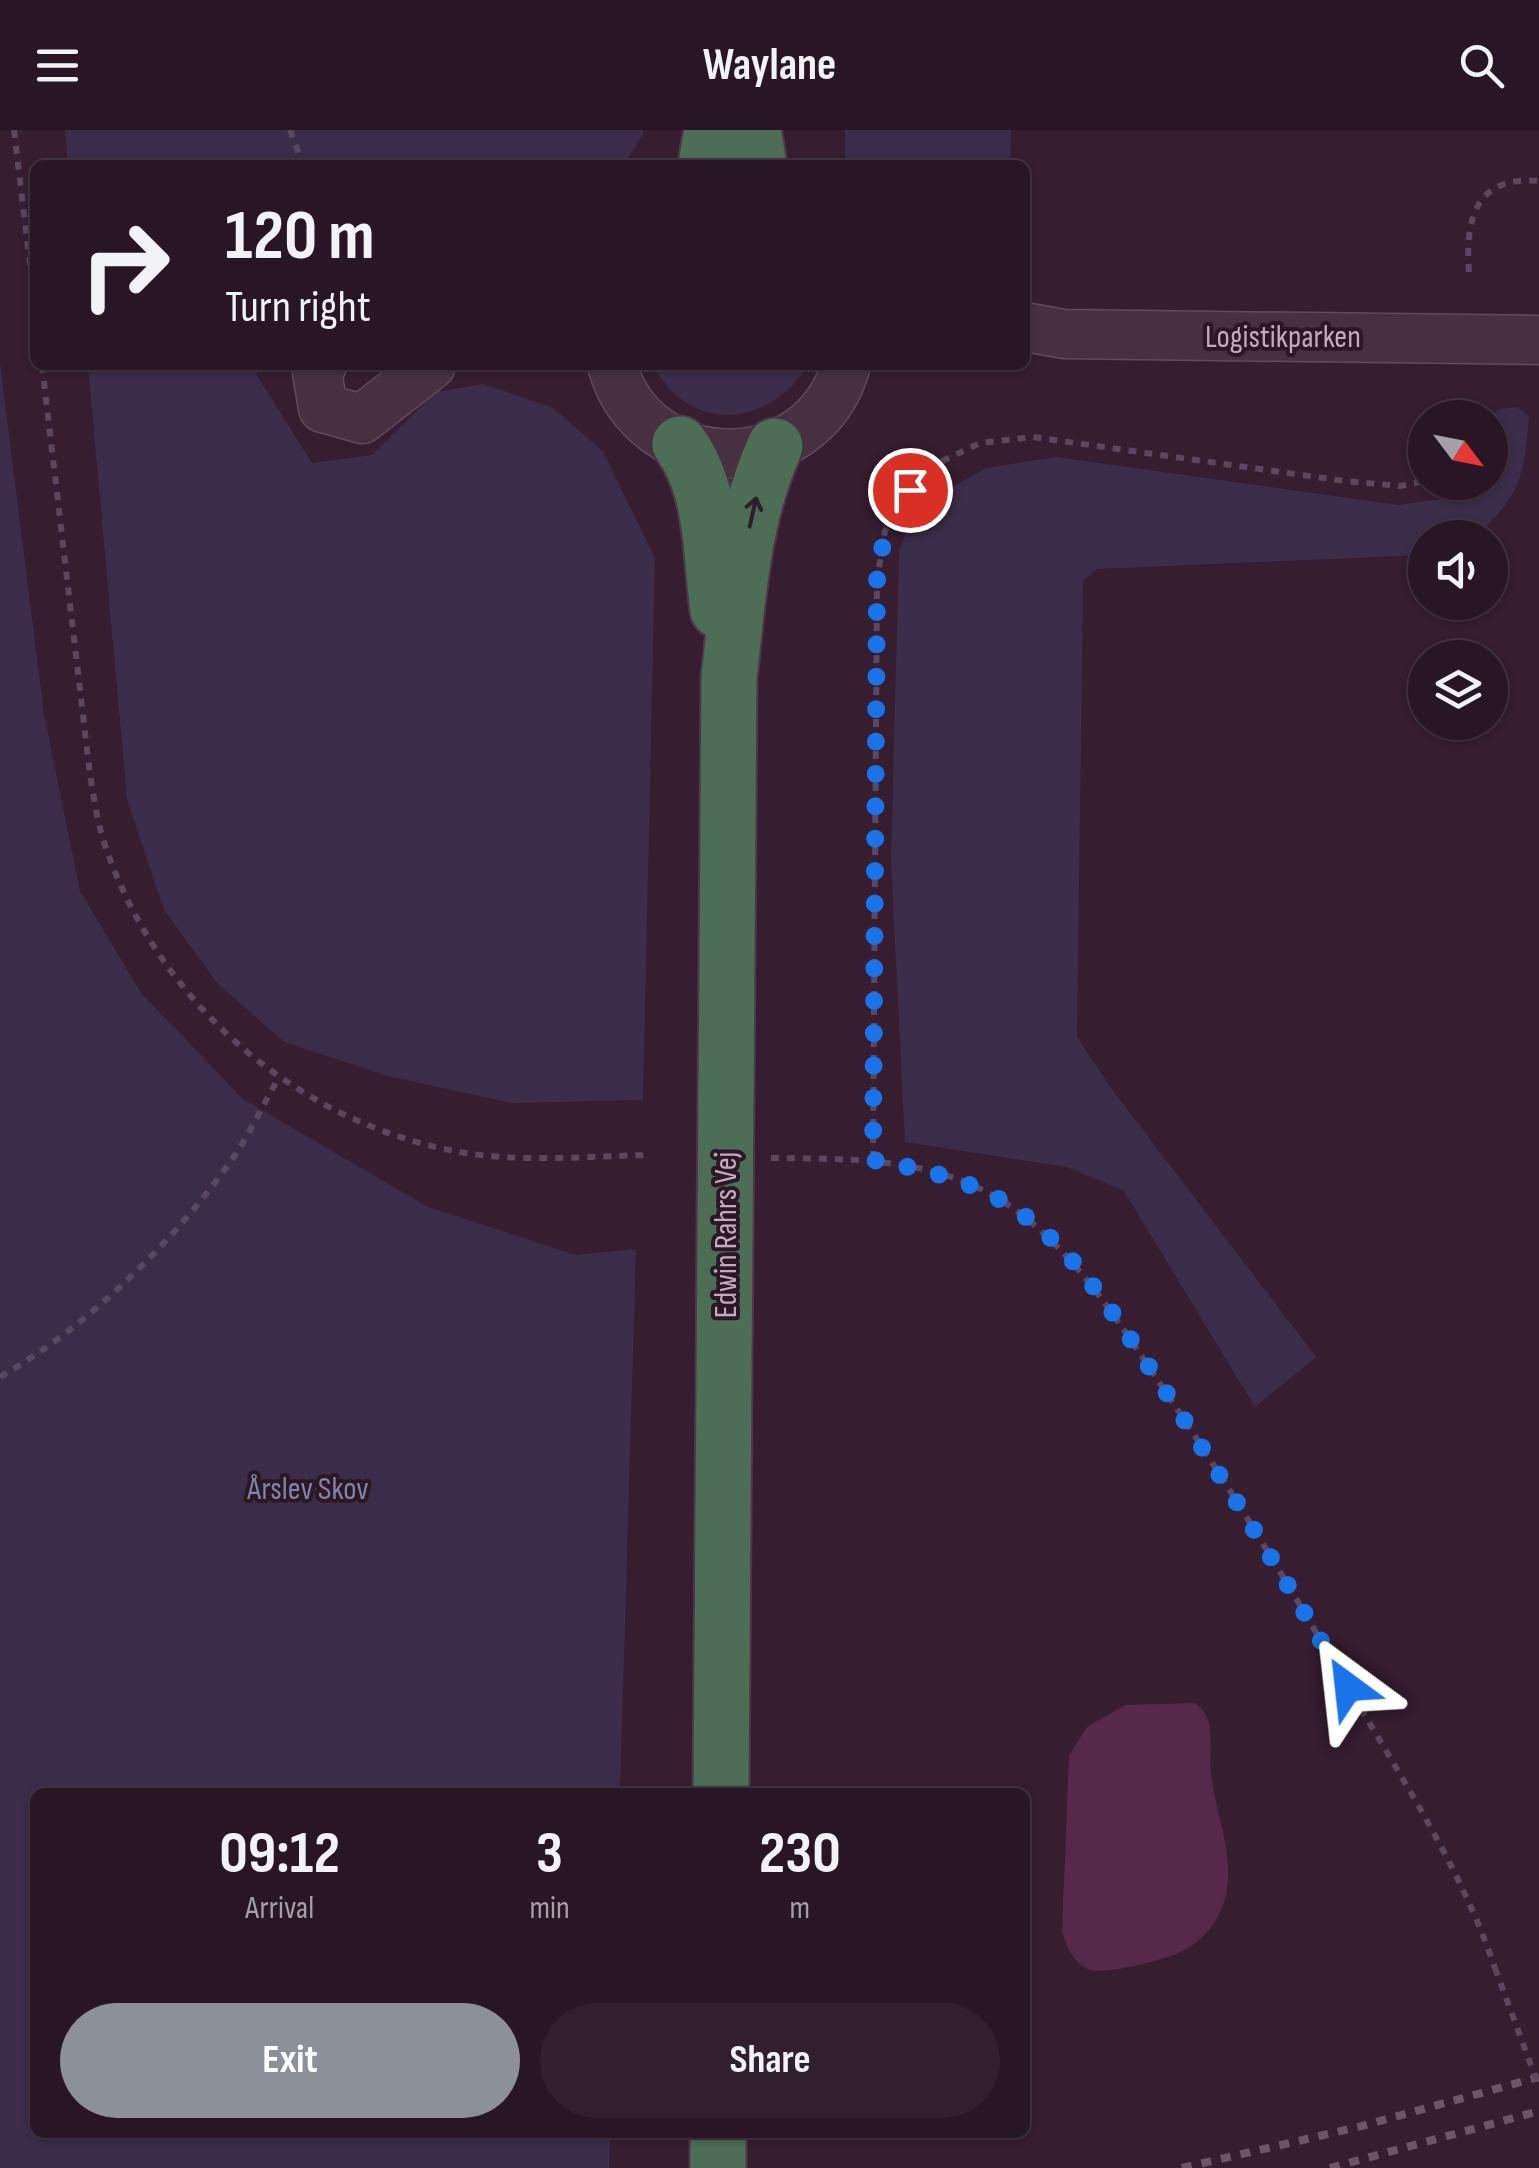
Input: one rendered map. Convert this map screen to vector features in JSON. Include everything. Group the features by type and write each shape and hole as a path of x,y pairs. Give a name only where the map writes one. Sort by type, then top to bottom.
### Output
{"highway":[{"path":"707,160 712,130"},
{"path":"753,130 758,160"},
{"path":"680,444 696,466 707,514 729,678"},
{"path":"729,678 742,560 762,474 775,446"},
{"name":"Edwin Rahrs Vej","path":"721,1788 729,678"},
{"path":"718,2138 718,2168"}],"street":[{"name":"Logistikparken","path":"1038,334 1527,337"},
{"path":"318,370 323,408 362,419 425,370"},
{"path":"614,370 632,406 662,434 680,444 727,455 775,446 814,420 852,370"}],"path":[{"path":"14,130 30,265"},
{"path":"290,130 301,160"},
{"path":"1469,272 1467,241 1476,207 1516,180 1539,181"},
{"path":"42,370 90,775 104,842 145,932 194,1002 278,1079 311,1100 375,1128 461,1152 651,1156"},
{"path":"873,1160 877,580 885,531 910,490 936,464 980,442 1033,436 1345,481 1408,485"},
{"path":"0,1378 27,1362 130,1278 236,1152 278,1079"},
{"path":"771,1158 873,1160 949,1175 1010,1205 1061,1248 1106,1304 1248,1515 1435,1837 1483,1932 1539,2087"}],"green space":[{"path":"65,130 643,130 627,160 68,160"},
{"path":"845,130 1011,130 1010,160 845,160"},
{"name":"Årslev Skov","path":"0,363 44,714 80,891 141,993 243,1099 428,1207 576,1255 636,1249 620,1788 30,1788 30,2138 610,2138 609,2168 0,2168"},
{"path":"88,370 260,370 256,374 312,463 372,455 436,392 484,384 553,408 603,451 655,558 643,1100 511,1103 388,1076 284,1042 218,984 164,910 127,799"},
{"path":"656,370 804,370 773,401 752,411 730,415 708,412 687,403 669,388"},
{"path":"1517,407 1529,416 1522,471 1511,496 1502,509 1491,520 1408,520 1408,556 1097,569 1083,581 1077,1037 1114,1092 1316,1357 1255,1407 1124,1191 1067,1167 905,1142 891,861 899,551 909,525 933,498 986,468 1056,457 1398,505 1434,500 1508,500 1508,408"}],"shaded area":[{"path":"1194,1703 1209,1725 1211,1774 1228,1860 1221,1910 1204,1936 1178,1953 1119,1969 1088,1969 1075,1958 1062,1933 1069,1756 1087,1727 1125,1705"}],"railway":[{"path":"1182,2168 1358,2127 1539,2077"},
{"path":"1330,2168 1539,2111"}],"route":[{"path":"910,490 885,531 877,580 873,1160 949,1175 1010,1205 1061,1248 1106,1304 1248,1515 1348,1687"}]}
